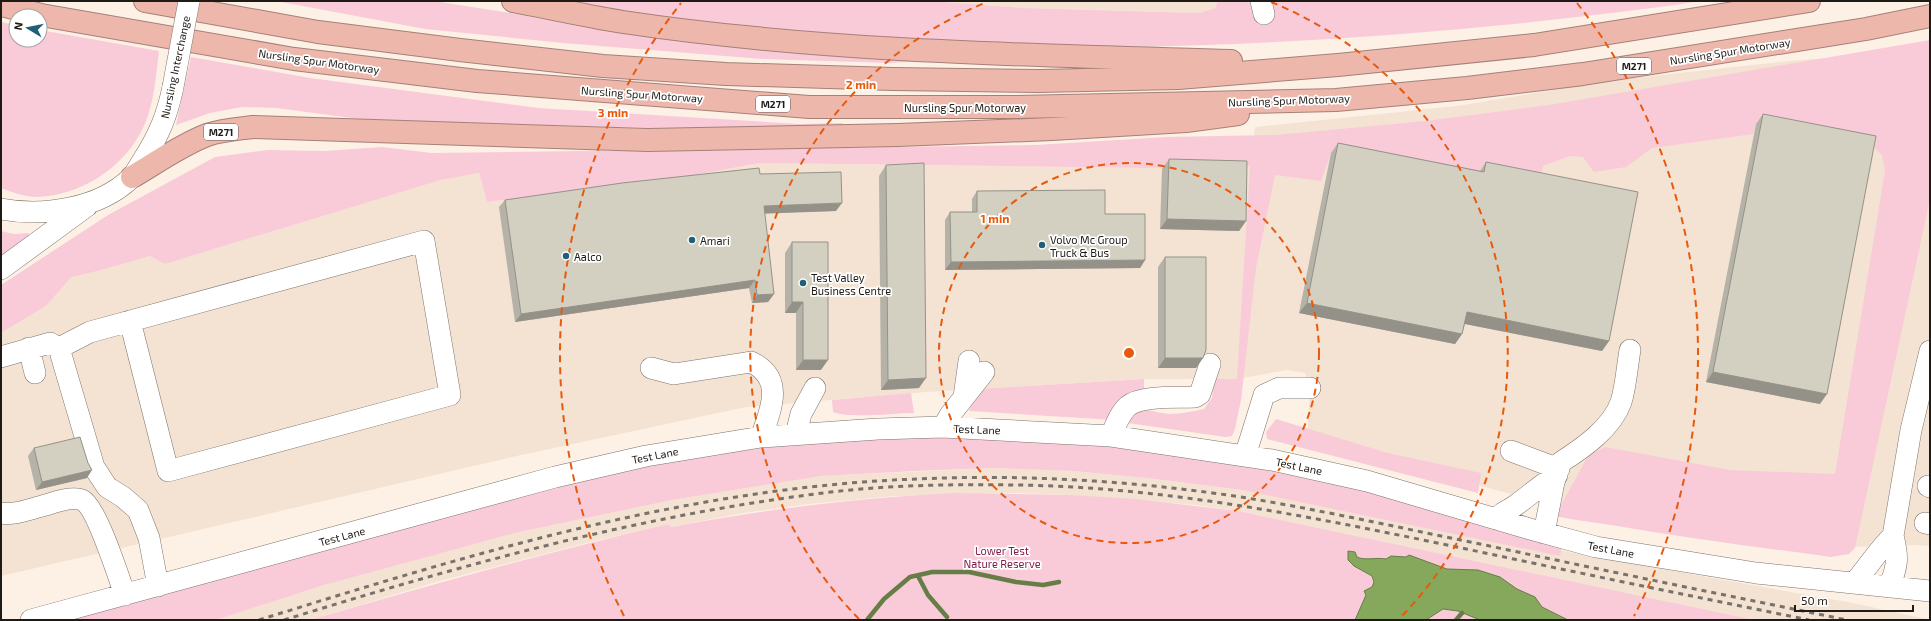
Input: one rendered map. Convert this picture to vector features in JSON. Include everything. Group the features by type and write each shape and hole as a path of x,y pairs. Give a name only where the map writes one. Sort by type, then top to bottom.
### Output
{"highway":[{"path":"145,1 318,32 603,66 726,74 893,79 1039,81 1178,78 1338,65 1534,45 1809,1"},
{"path":"513,1 623,22 750,37 899,49 1338,65"},
{"name":"Nursling Spur Motorway","path":"1,5 42,15 294,60 477,81 809,107 1014,107 1336,100 1467,88 1583,74 1866,29 1930,16"},
{"name":"M271","path":"132,177 190,143 208,135 253,127 648,140 898,135 1052,129 1186,121 1336,100"}],"street":[{"name":"Nursling Interchange","path":"1,209 15,212 39,212 67,208 94,201 115,191 132,177 154,143 163,124 173,87 189,1"},
{"path":"1,269 94,201"},
{"path":"59,348 90,332 130,321 424,241 450,395 168,471 130,321"},
{"path":"1,357 50,343 59,348 94,467 106,487 123,496 138,510 149,538 158,586"},
{"path":"29,348 35,373"},
{"path":"1544,533 1561,462 1579,450 1604,429 1621,402 1630,350"},
{"path":"1890,587 1898,563 1893,536 1911,430 1930,350"},
{"path":"651,368 674,374 751,362 761,367 770,380 773,391 772,407 761,437"},
{"path":"1111,436 1115,425 1127,406 1137,400 1195,397 1200,394 1210,364"},
{"path":"943,427 950,415 964,400 976,367"},
{"path":"796,434 801,414 815,388"},
{"path":"1245,456 1264,395 1279,388 1310,388"},
{"name":"Test Lane","path":"31,620 555,477 646,456 761,437 943,427 1111,436 1272,460 1367,481 1496,520 1596,547 1668,560 1756,573 1930,591"},
{"path":"1511,451 1558,472"},
{"path":"1496,520 1503,510 1515,506 1558,472"},
{"path":"1,513 9,515 72,499 82,500 88,505 106,543 125,594"},
{"path":"1854,583 1881,548 1893,536"}],"shaded area":[{"path":"930,1 1218,1 1215,8 1199,13 1023,8"},
{"path":"1930,50 1930,546 1915,545 1820,548 1550,504 1307,441 1310,386 1305,373 1287,370 1237,379 1144,379 926,392 746,407 521,455 1,576 1,333 46,306 70,277 98,271 150,256 165,264 441,180 479,173 487,202 667,180 760,163 1145,168 1250,166 1255,127 1457,106 1606,81 1789,61"},
{"path":"992,468 1073,471 1147,478 1242,490 1600,558 1853,603 1930,620 1755,620 1238,511 1195,505 1072,495 1013,493 894,496 809,504 743,513 670,527 670,524 590,542 436,582 310,620 216,620 324,585 416,559 515,533 672,500 822,476"},
{"path":"1348,551 1355,552 1357,557 1364,559 1386,559 1391,556 1406,557 1409,555 1447,569 1478,570 1500,577 1517,589 1535,597 1542,607 1568,620 1480,620 1458,611 1443,609 1426,620 1355,620 1366,595 1364,591 1372,587 1374,582 1372,576 1354,566 1348,560"}],"green space":[{"path":"276,1 434,1 516,14 576,26 843,56 924,61 889,63 762,59 563,43 425,29"},
{"path":"546,1 930,1 1023,8 1199,13 1215,8 1218,1 1700,1 1607,14 1465,29 1271,42 1124,47 1124,53 772,32"},
{"path":"1,22 8,23 8,48 48,48 48,31 159,51 156,80 150,109 144,126 136,141 113,167 84,186 51,196 34,197 17,194 1,188"},
{"path":"1930,40 1930,199 1855,548 1849,554 1831,557 1693,538 1555,516 1588,456 1605,447 1730,470 1835,474 1885,171 1882,155 1868,142 1756,124 1753,134 1652,148 1626,167 1594,172 1583,157 1570,156 1543,166 1539,184 1331,153 1321,181 1275,175 1256,268 1241,400 1235,429 1232,436 1225,437 1128,423 1132,412 1141,410 1169,414 1204,409 1212,398 1214,379 1237,379 1250,166 1145,168 760,163 667,180 487,202 479,173 441,180 165,264 150,256 71,277 46,306 1,333 1,285 108,215 215,157 268,150 325,151 382,147 432,153 1036,145 1166,137 1275,135 1426,121 1549,105"},
{"path":"191,57 310,78 539,108 799,124 843,123 843,126 719,130 367,120 276,108 242,107 210,113 176,125"},
{"path":"1,231 14,234 28,233 30,238 1,258"},
{"path":"1144,379 1144,394 1114,420 969,411 978,389"},
{"path":"911,393 914,413 850,415 833,412 832,400"},
{"path":"1276,419 1388,453 1481,473 1478,493 1267,439 1266,432"},
{"path":"959,432 1187,452 1345,485 1562,547 1560,556 1242,490 1147,478 1073,471 992,468 916,471 822,476 672,500 515,533 324,585 216,620 61,620 656,461 750,447"},
{"name":"Lower Test Nature Reserve","path":"955,493 1072,495 1135,499 1238,511 1755,620 310,620 489,569 669,524 671,527 742,515 848,501"}],"building":[{"path":"1763,114 1876,136 1827,394 1713,372"},
{"path":"1338,143 1484,172 1486,162 1638,192 1609,341 1467,312 1462,334 1307,303"},
{"path":"1169,159 1247,161 1246,221 1167,219"},
{"path":"924,163 926,378 888,380 886,165"},
{"path":"759,168 760,174 841,172 842,203 764,206 774,294 757,295 755,280 521,314 505,200 622,183"},
{"name":"Volvo Mc Group Truck & Bus","path":"1105,190 1105,214 1145,214 1145,260 951,262 950,212 977,212 977,191"},
{"name":"Test Valley Business Centre","path":"792,242 828,242 828,360 803,360 803,302 792,302"},
{"path":"1165,257 1206,257 1206,350 1203,358 1165,358"},
{"path":"80,437 88,463 92,470 42,482 34,448"}],"waterway":[{"path":"867,620 884,599 910,577 932,572 969,572 1016,582 1043,585 1059,582"},
{"path":"918,576 928,595 947,617"},
{"path":"1456,620 1462,613"}],"railway":[{"path":"259,620 339,595 502,548 584,527 666,509 749,495 833,485 917,479 998,477 1120,483 1201,491 1241,497 1361,519 1847,620"},
{"path":"284,620 481,562 547,545 680,516 747,504 840,491 890,487 966,485 1073,487 1128,491 1238,506 1348,525 1809,620"}],"place":[{"name":"Amari","path":"692,240"},
{"name":"Volvo Mc Group Truck & Bus","path":"1042,245"},
{"name":"Aalco","path":"566,256"},
{"name":"Test Valley Business Centre","path":"803,283"}]}
